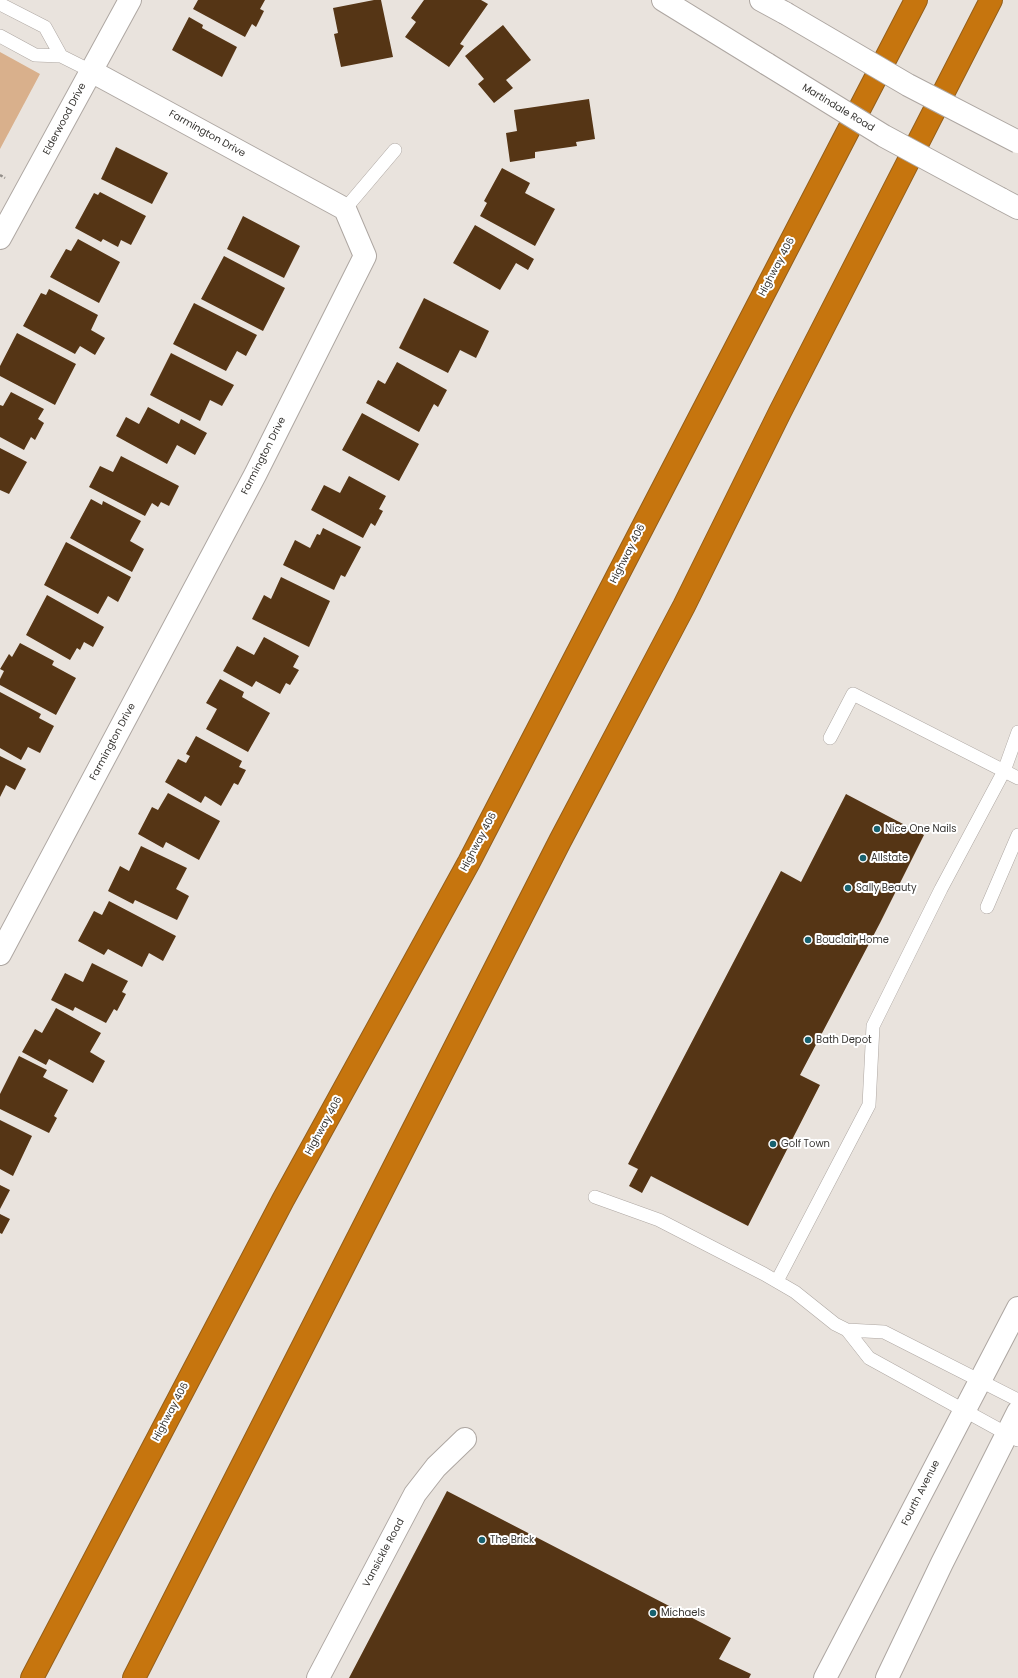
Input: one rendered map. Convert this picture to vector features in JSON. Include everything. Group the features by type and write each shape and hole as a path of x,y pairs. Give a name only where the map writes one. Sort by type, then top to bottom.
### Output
{"highway":[{"name":"Highway 406","path":"32,1678 283,1200 468,862 916,0"},
{"path":"134,1678 560,841 684,606 780,412 991,0"},
{"path":"962,58 999,0"}],"street":[{"name":"Elderwood Drive","path":"0,238 130,0"},
{"name":"Martindale Road","path":"663,0 884,136 1010,203"},
{"path":"761,0 908,85 1018,142"},
{"name":"Farmington Drive","path":"0,954 255,475 365,256 345,209 91,71"},
{"name":"Fourth Avenue","path":"826,1678 1018,1308"},
{"path":"891,1677 942,1563 1012,1437 1018,1412"},
{"name":"Vansickle Road","path":"318,1678 415,1494 436,1467 465,1439"}],"lane":[{"path":"0,4 45,27 61,56"},
{"path":"0,36 35,55 61,56 91,71"},
{"path":"345,209 395,150"},
{"path":"830,738 852,694 1018,778"},
{"path":"777,1282 869,1105 873,1026 941,888 1004,771 1018,732"},
{"path":"987,907 1018,835"},
{"path":"595,1197 659,1220 777,1282 795,1292 835,1324 847,1330 884,1332 1018,1400"},
{"path":"847,1330 869,1358 1012,1437"}],"shaded area":[{"path":"0,52 40,74 0,149"}],"building":[{"path":"198,0 265,0 260,9 264,11 256,27 252,24 245,37 193,9"},
{"path":"381,0 393,57 341,67 334,34 338,33 333,8"},
{"path":"424,0 481,0 488,4 460,44 464,46 449,67 405,37 416,22 411,18"},
{"path":"189,17 203,25 202,28 237,47 222,77 172,50"},
{"path":"503,25 531,60 506,80 513,88 494,103 478,84 484,79 465,56"},
{"path":"589,99 595,139 576,142 577,146 535,152 535,158 510,162 506,133 517,131 514,110"},
{"path":"116,147 168,173 152,204 101,179"},
{"path":"502,168 530,183 525,193 555,209 535,246 480,216 487,203 484,201"},
{"path":"100,192 146,216 131,245 121,240 118,247 103,239 101,242 75,228 94,193 98,195"},
{"path":"243,216 300,246 284,278 227,249"},
{"path":"475,225 534,259 528,270 516,263 500,290 453,263"},
{"path":"78,239 120,262 99,303 50,277 66,249 71,251"},
{"path":"224,256 285,288 263,331 201,299"},
{"path":"49,289 98,315 91,330 105,338 95,355 80,346 75,354 23,326 41,293 46,295"},
{"path":"424,298 489,331 476,358 460,350 448,373 399,348"},
{"path":"194,303 257,335 246,356 237,351 226,371 173,344"},
{"path":"17,333 76,364 55,405 0,376 0,366"},
{"path":"171,353 234,385 222,406 210,400 200,421 150,395"},
{"path":"397,362 447,390 438,407 434,404 419,432 366,403 378,380 385,384"},
{"path":"11,392 44,409 38,419 44,423 35,440 31,437 24,450 0,437 0,405 3,406"},
{"path":"148,407 179,424 181,419 207,433 195,455 177,445 167,464 116,436 126,417 139,424"},
{"path":"362,413 419,444 399,481 342,450"},
{"path":"0,448 27,462 9,494 0,490"},
{"path":"121,456 179,486 169,506 161,502 158,507 152,503 145,516 89,487 100,466 113,472"},
{"path":"349,476 386,496 379,509 383,511 375,526 371,523 363,538 311,510 324,485 340,493"},
{"path":"91,499 102,505 103,501 141,521 130,541 144,549 132,572 70,538"},
{"path":"323,528 361,547 345,577 341,575 334,590 283,565 295,540 310,548 317,534 320,535"},
{"path":"66,542 131,577 118,602 108,596 98,614 44,585"},
{"path":"281,577 330,601 309,647 252,619 264,595 271,599"},
{"path":"47,595 104,627 93,647 84,642 80,650 77,648 70,660 26,635"},
{"path":"264,637 299,656 293,667 299,670 290,685 286,683 280,694 256,681 252,687 223,671 237,646 254,655"},
{"path":"20,643 54,661 52,665 76,678 56,715 0,685 0,679 4,671 0,669 9,654 12,657"},
{"path":"220,679 244,692 242,697 270,713 248,752 206,729 217,709 206,703"},
{"path":"0,692 41,714 39,718 54,726 40,753 28,747 21,760 0,748"},
{"path":"196,736 242,761 239,767 246,770 238,785 234,783 221,806 205,796 201,803 165,782 178,759 186,763 190,756 186,754"},
{"path":"0,756 26,769 15,790 6,785 0,797"},
{"path":"168,793 220,821 199,860 166,842 163,848 138,834 152,807 158,810"},
{"path":"846,794 924,835 880,923 800,1075 820,1085 748,1226 651,1176 642,1193 629,1186 638,1169 628,1164 781,871 801,882"},
{"path":"141,846 187,868 176,889 189,896 177,920 135,900 133,904 108,891 120,866 129,871"},
{"path":"109,901 176,936 163,961 149,953 142,967 108,949 104,955 78,941 94,911 102,915"},
{"path":"92,963 128,981 122,992 126,994 117,1011 114,1009 106,1023 75,1007 73,1011 51,1000 65,973 83,982"},
{"path":"56,1008 101,1033 90,1052 105,1061 93,1083 49,1059 46,1065 22,1052 35,1029 42,1033"},
{"path":"19,1056 47,1070 43,1077 68,1090 54,1116 57,1118 49,1133 0,1109 0,1094"},
{"path":"0,1120 32,1136 13,1176 0,1169"},
{"path":"0,1185 10,1190 0,1209"},
{"path":"0,1214 10,1219 2,1234 0,1233"},
{"name":"The Brick","path":"447,1491 731,1638 719,1659 751,1674 749,1678 349,1678"}],"place":[{"name":"Nice One Nails","path":"877,829"},
{"name":"Allstate","path":"863,858"},
{"name":"Sally Beauty","path":"848,888"},
{"name":"Bouclair Home","path":"808,940"},
{"name":"Bath Depot","path":"808,1040"},
{"name":"Golf Town","path":"773,1144"},
{"name":"The Brick","path":"482,1540"},
{"name":"Michaels","path":"653,1613"}]}
